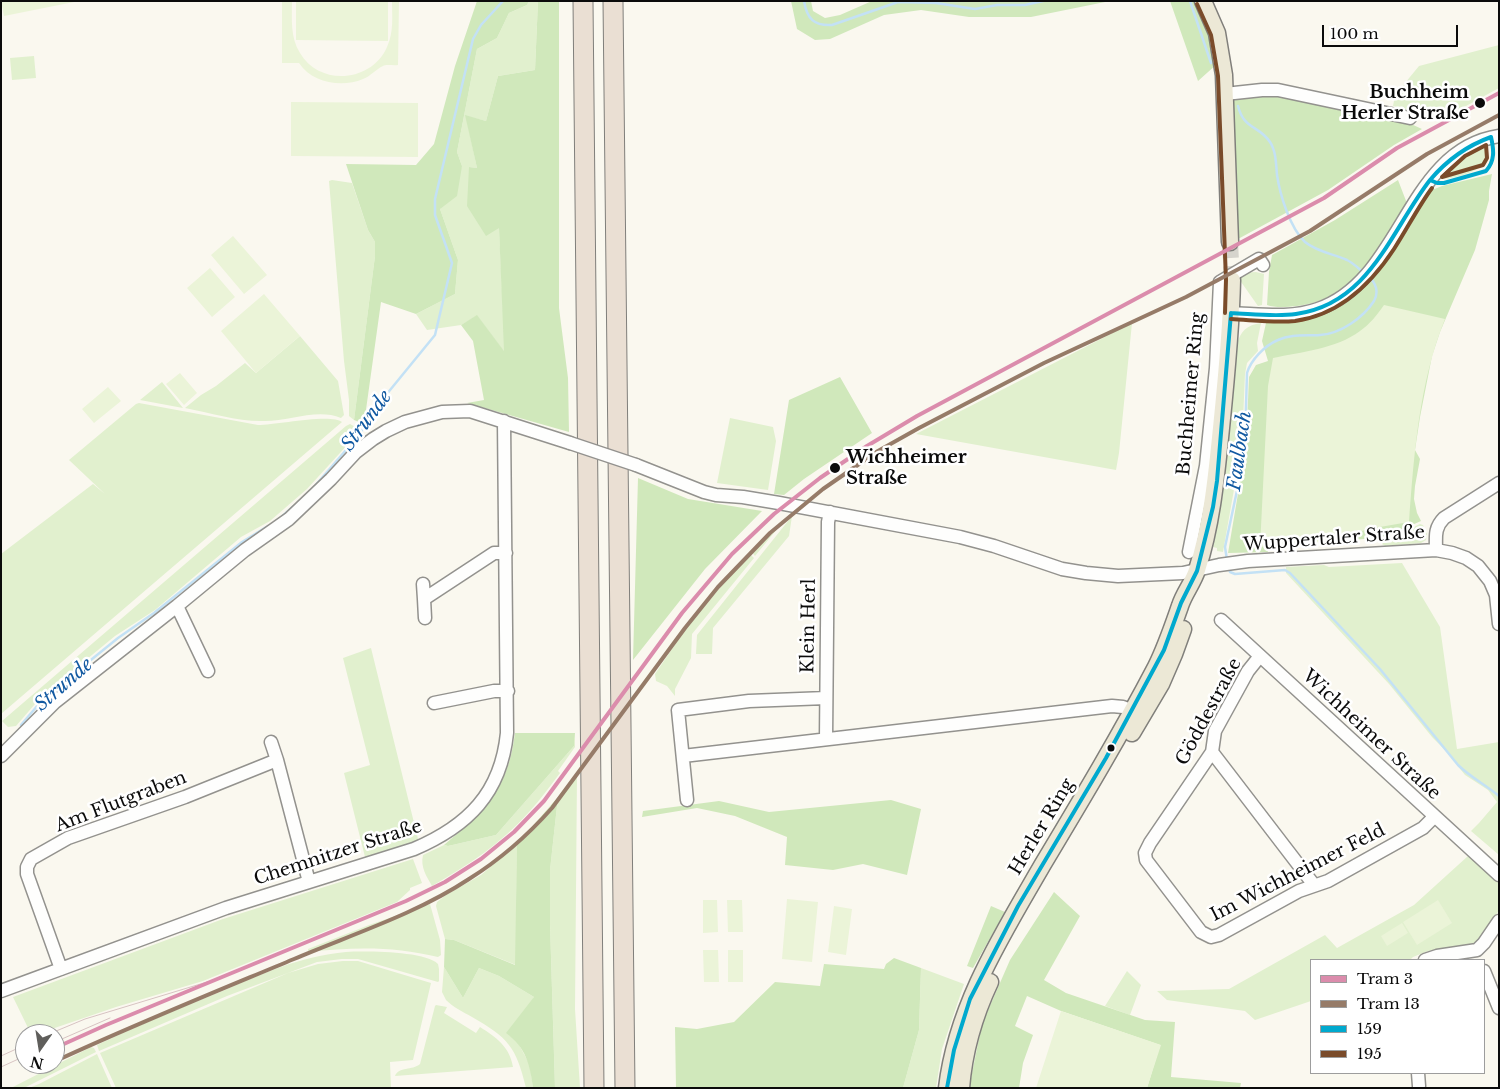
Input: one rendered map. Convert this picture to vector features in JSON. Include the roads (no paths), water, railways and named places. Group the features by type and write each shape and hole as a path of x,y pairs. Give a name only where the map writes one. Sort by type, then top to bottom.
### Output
{"highway":[{"path":"583,1 594,1088"},
{"path":"613,1 625,1088"}],"main road":[{"path":"1203,1 1217,33 1224,75 1230,242"},
{"name":"Buchheimer Ring","path":"1197,571 1206,504 1217,481 1232,280"},
{"name":"Herler Ring","path":"961,1088 966,1050 984,994 1012,938 1137,712 1181,602 1197,571"},
{"name":"Herler Ring","path":"947,1088 954,1050 970,999 1018,906 1106,758 1137,712"}],"street":[{"path":"1225,94 1278,90 1410,118"},
{"path":"1231,313 1287,315 1303,313 1318,309 1351,291 1372,268 1436,173 1460,152 1473,144 1499,136"},
{"name":"Buchheimer Ring","path":"1189,552 1206,504 1206,466 1216,368 1220,282 1259,259 1263,265"},
{"path":"1,756 52,704 245,550 289,519 356,452 373,439 405,422 449,412 470,411 504,421 636,465 710,494 762,500 960,537 994,546 1062,569 1086,574 1118,576 1197,571"},
{"name":"Chemnitzer Straße","path":"1,991 226,908 394,856 437,839 458,825 471,813 488,792 502,765 507,733 504,421"},
{"name":"Wuppertaler Straße","path":"1197,571 1219,564 1436,550 1436,530 1438,524 1444,518 1499,483"},
{"name":"Klein Herl","path":"826,739 828,522 830,512"},
{"path":"1436,550 1466,558 1478,566 1490,581 1497,595 1499,624"},
{"path":"424,599 494,553 506,553"},
{"path":"423,584 425,618"},
{"path":"177,606 208,671"},
{"name":"Wichheimer Straße","path":"1221,620 1499,875"},
{"name":"Göddestraße","path":"1146,860 1145,853 1150,843 1212,752 1215,731 1248,671 1260,656"},
{"path":"434,702 494,691 508,691"},
{"path":"687,800 678,710 748,701 826,698"},
{"path":"683,756 1112,706 1137,712"},
{"path":"271,742 309,882"},
{"path":"1212,752 1314,885"},
{"name":"Am Flutgraben","path":"61,969 27,874 27,866 31,859 68,838 185,797 277,760"},
{"name":"Im Wichheimer Feld","path":"1146,860 1201,932 1211,937 1219,935 1299,891 1336,877 1423,828 1434,817"},
{"path":"1428,959 1437,956 1478,955 1499,921"},
{"path":"1485,973 1499,1008"},
{"path":"1418,1074 1419,1086"}],"waterway":[{"name":"Strunde","path":"314,487 359,435 377,406 435,335 452,263 435,215 435,199 473,39 481,25 503,1"},
{"name":"Faulbach","path":"804,1 809,17 816,23 826,25 832,25 898,2 936,3 975,9 997,5 1025,5 1043,1"},
{"name":"Faulbach","path":"1190,1 1211,63"},
{"name":"Faulbach","path":"1238,106 1244,119 1266,137 1272,146 1283,201 1290,220 1300,236 1305,242 1320,251 1347,260 1363,272"},
{"name":"Faulbach","path":"1227,560 1225,547 1238,486 1238,473 1245,440 1247,373 1249,368 1263,350 1278,340 1293,336 1328,334 1343,328 1357,319 1376,298 1376,288 1369,277"},
{"name":"Strunde","path":"279,519 295,505"},
{"name":"Strunde","path":"21,725 44,698 118,638 154,613 242,542 268,526"},
{"name":"Faulbach","path":"1229,568 1230,572 1235,574 1285,570 1290,573 1380,669 1458,765 1499,796"}],"tunnel":[{"path":"1230,242 1232,280"}],"tram line":[{"name":"3","path":"65,1043 406,901 445,882 481,859 514,832 544,801 682,613 732,554 774,514 820,478 867,446 917,416 1324,198 1397,148 1499,93"},
{"name":"13","path":"65,1057 176,1008 384,923 428,903 481,871 514,846 552,808 685,628 718,587 770,533 823,489 878,451 919,428 1044,363 1186,297 1310,231 1427,154 1499,115"},
{"path":"65,1027 85,1019 217,979"},
{"path":"65,1038 110,1018"},
{"path":"1,1056 15,1050"},
{"path":"1,1067 15,1061"}],"place":[{"name":"Buchheim Herler Straße","path":"1480,103"},
{"name":"Wichheimer Straße","path":"835,468"}]}
